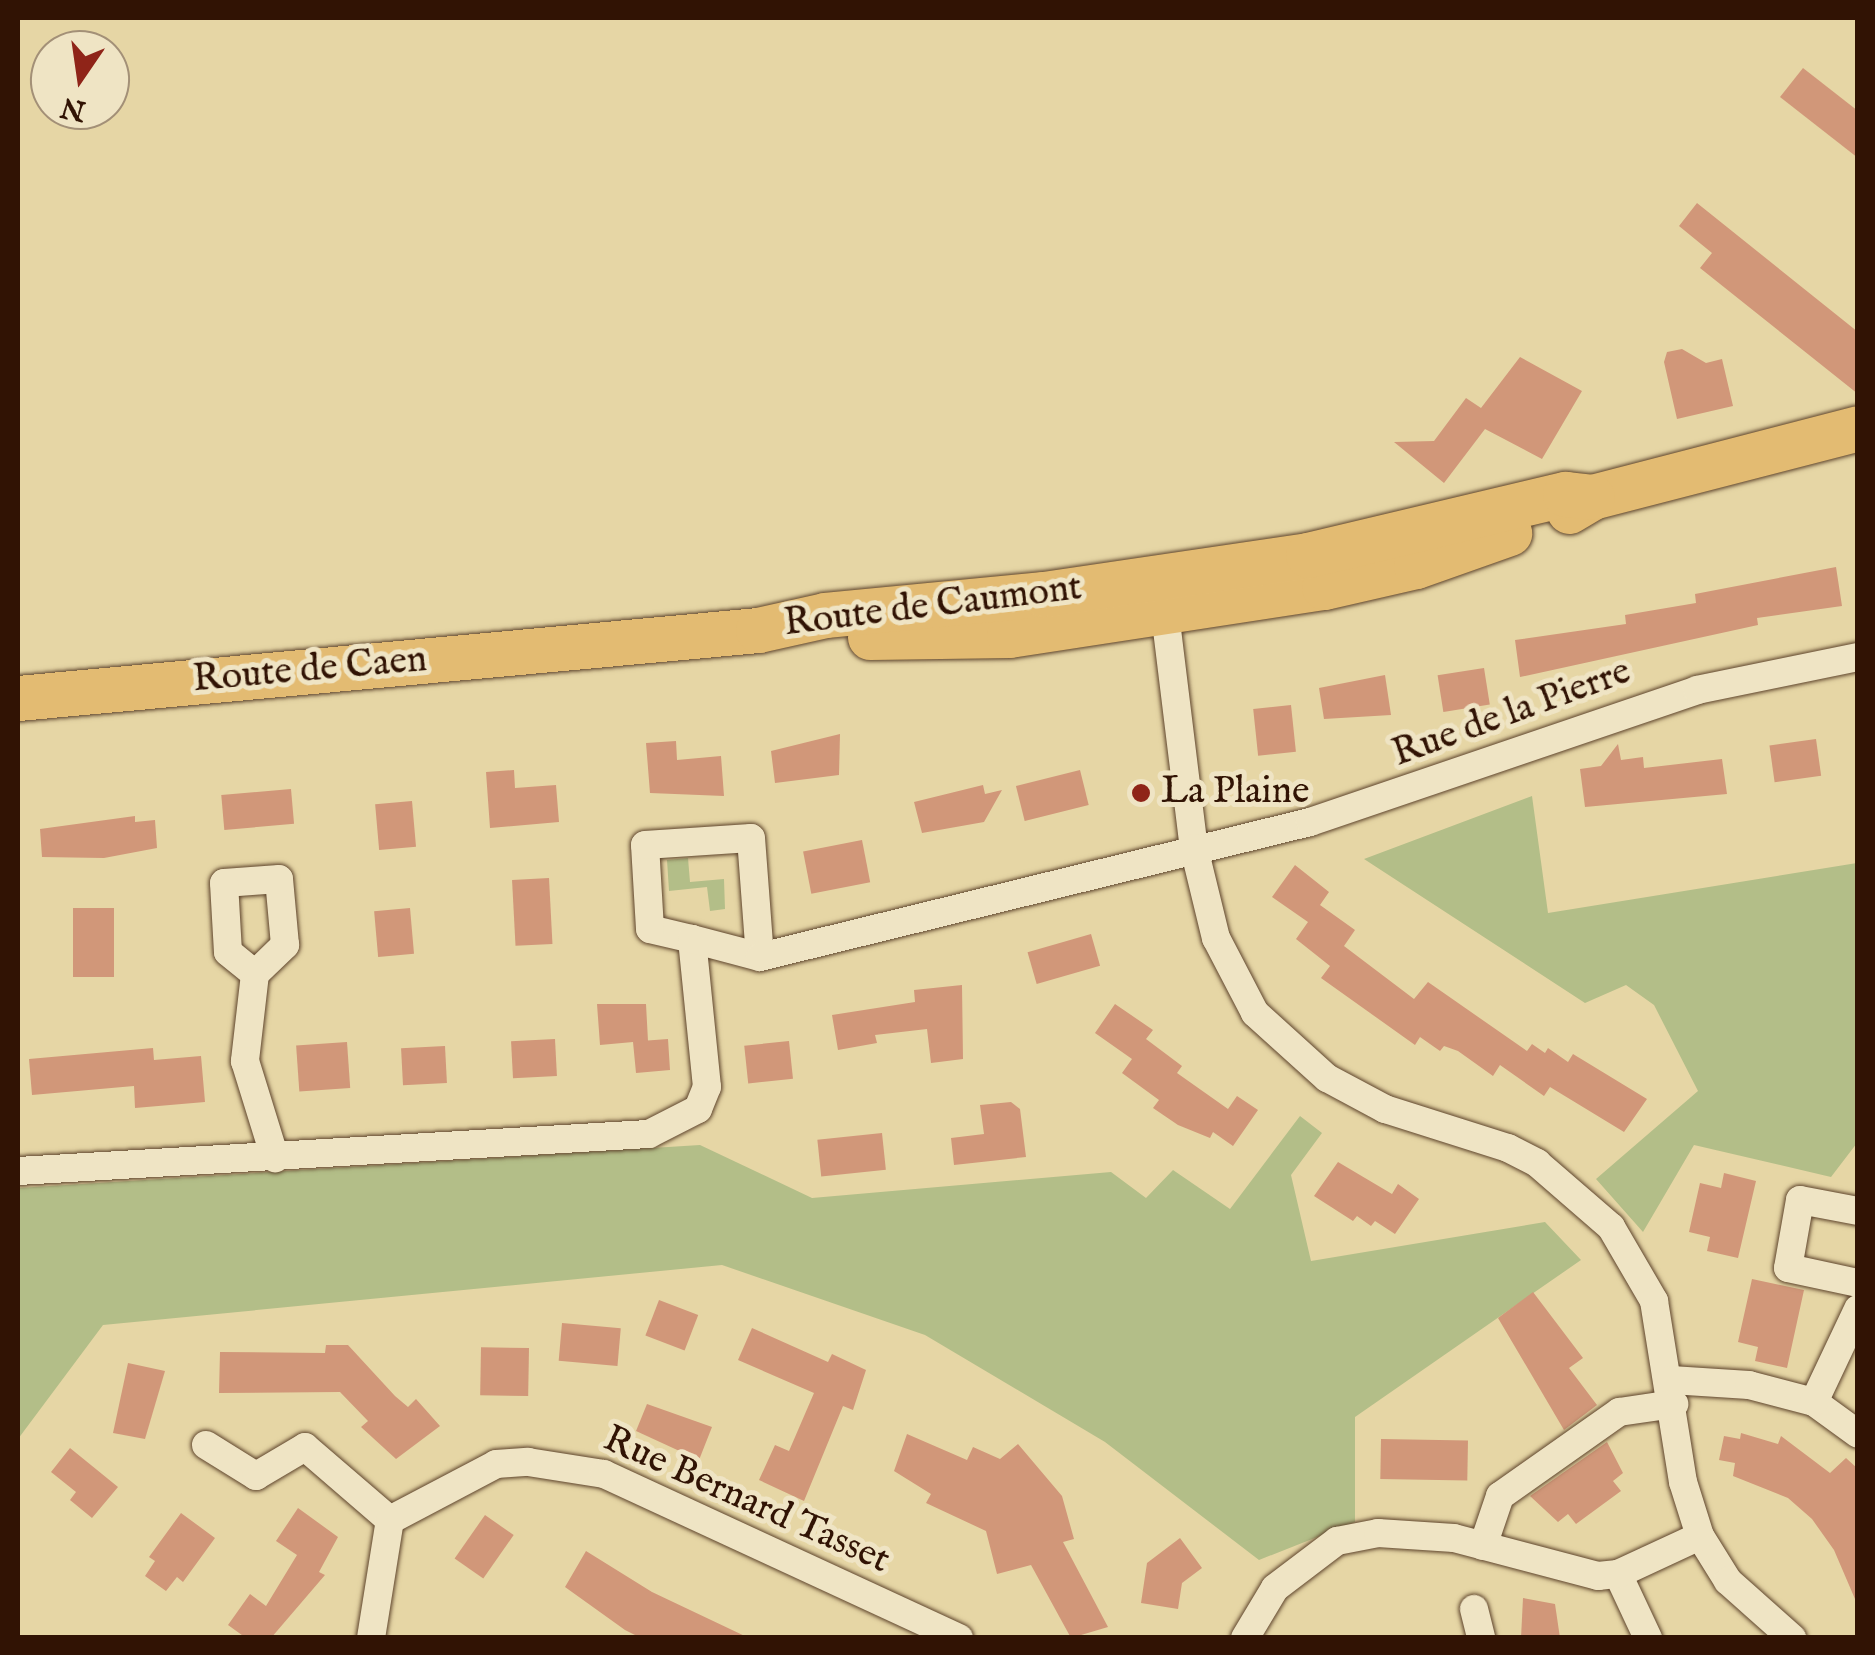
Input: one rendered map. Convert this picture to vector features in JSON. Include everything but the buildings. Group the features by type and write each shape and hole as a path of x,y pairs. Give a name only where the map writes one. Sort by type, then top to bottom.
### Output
{"main road":[{"name":"Route de Caumont","path":"603,645 758,630 826,615 1163,595 1308,555 1564,494 1592,497 1858,428"},
{"name":"Route de Caen","path":"18,698 603,645"}],"street":[{"path":"1163,595 1194,848 1216,938 1255,1013 1326,1078 1385,1109 1508,1148 1591,1206 1640,1271 1672,1392 1683,1482 1700,1536 1728,1581 1792,1638"},
{"name":"Rue de la Pierre","path":"760,957 1374,803 1697,690 1858,658"},
{"path":"751,838 760,957 692,939 650,929 645,845 751,838"},
{"path":"18,1170 648,1134 681,1121 698,1109 707,1087 692,939"},
{"path":"255,974 245,1061 275,1158"},
{"path":"1858,1211 1800,1200 1788,1268 1858,1282"},
{"path":"1814,1402 1858,1309"},
{"path":"1482,1546 1500,1496 1618,1412 1672,1392 1749,1385 1814,1402 1858,1434"},
{"path":"206,1444 256,1476 306,1448 390,1520 371,1638"},
{"name":"Rue Bernard Tasset","path":"390,1520 496,1464 564,1464 604,1474 959,1638"},
{"path":"1245,1638 1275,1588 1337,1541 1378,1533 1482,1546 1570,1570 1618,1574 1700,1536"},
{"path":"1618,1574 1648,1638"},
{"path":"1474,1609 1481,1638"}],"green space":[{"path":"1532,796 1548,913 1857,863 1857,1143 1831,1177 1694,1145 1643,1232 1596,1179 1698,1091 1654,1005 1626,985 1585,1003 1364,859"},
{"path":"688,858 690,882 724,879 725,909 710,911 707,887 669,891 667,860"},
{"path":"1300,1116 1322,1133 1291,1175 1311,1261 1545,1222 1581,1260 1355,1417 1355,1522 1259,1560 1105,1442 925,1335 722,1265 103,1325 18,1439 18,1188 700,1145 812,1198 1111,1172 1146,1198 1173,1170 1230,1209"}],"place":[{"name":"La Plaine","path":"1141,793"}]}
